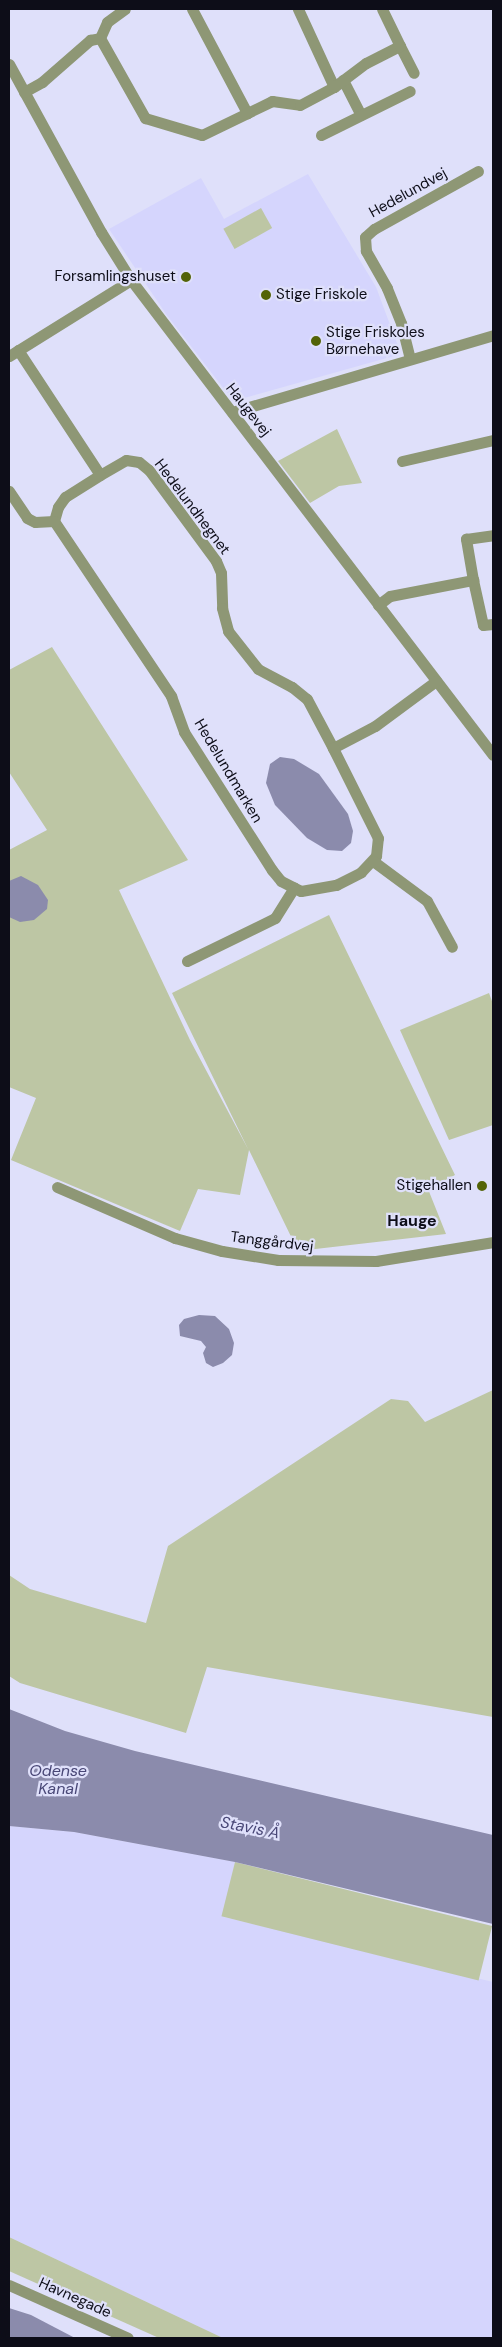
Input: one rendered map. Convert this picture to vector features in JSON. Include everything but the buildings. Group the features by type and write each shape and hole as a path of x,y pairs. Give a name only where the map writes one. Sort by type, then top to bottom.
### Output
{"street":[{"path":"100,38 107,22 126,9"},
{"path":"192,9 247,113"},
{"path":"298,9 339,83 360,115"},
{"path":"382,9 414,73"},
{"path":"24,92 42,82 90,40 100,38"},
{"path":"100,38 146,118 202,135 272,101 300,105 339,83 366,63 400,46"},
{"name":"Haugevej","path":"9,64 101,232 131,280 493,755"},
{"path":"321,135 410,91"},
{"name":"Hedelundvej","path":"410,359 401,323 387,288 366,251 365,237 374,229 478,171"},
{"path":"9,491 27,518 35,522 54,520 58,506 65,497 100,475 13,353 131,280"},
{"path":"232,412 493,335"},
{"path":"402,461 493,440"},
{"name":"Hedelundhegnet","path":"100,475 126,460 139,462 149,470 216,561 221,573 222,608 228,631 258,669 292,686 307,699 378,838 373,861"},
{"name":"Hedelundmarken","path":"54,520 176,706 184,732 265,860 281,881 297,889"},
{"path":"493,535 466,539 483,625 493,624"},
{"path":"378,604 390,596 473,580"},
{"path":"138,669 148,662"},
{"path":"333,748 375,726 436,681"},
{"path":"187,961 275,918 297,889 336,885 361,872 373,861 427,901 452,947"},
{"name":"Tanggårdvej","path":"57,1187 175,1238 222,1251 278,1260 376,1260 493,1242"},
{"name":"Havnegade","path":"9,2285 128,2338"}],"shaded area":[{"name":"Stige Friskole","path":"308,174 376,287 398,346 394,356 237,400 231,398 166,314 109,229 201,178 224,219"},
{"path":"9,1826 74,1832 235,1862 224,1917 493,1982 493,2338 223,2338 9,2237"}],"green space":[{"path":"261,208 272,228 235,249 223,229"},
{"path":"337,429 362,483 339,486 310,503 278,461"},
{"path":"52,647 188,860 119,890 190,1040 248,1149 172,993 329,915 455,1175 428,1189 446,1234 298,1251 249,1150 240,1195 198,1189 180,1231 11,1160 36,1098 9,1087 9,850 47,830 9,772 9,670"},
{"path":"489,993 493,1004 493,1125 449,1140 400,1030"},
{"path":"493,1390 493,1717 207,1667 186,1733 20,1683 9,1676 9,1575 30,1589 146,1623 168,1546 391,1399 408,1401 425,1422"},
{"path":"235,1862 492,1926 479,1980 221,1916"},
{"path":"9,2237 223,2338 159,2338 9,2271"}],"water":[{"path":"280,757 294,759 319,774 348,814 353,831 351,843 342,851 327,850 307,838 275,805 266,783 270,764"},
{"path":"21,876 38,885 48,900 47,909 34,920 20,922 9,917 9,881"},
{"path":"199,1315 215,1316 229,1329 234,1343 232,1355 223,1363 213,1367 206,1363 203,1353 206,1347 201,1341 180,1336 179,1325 184,1319"},
{"name":"Odense Kanal","path":"9,1709 65,1731 135,1751 493,1835 493,1924 235,1862 74,1832 9,1826"},
{"path":"9,2308 31,2315 75,2338 9,2338"}],"place":[{"name":"Forsamlingshuset","path":"186,277"},
{"name":"Stige Friskole","path":"266,295"},
{"name":"Stige Friskoles Børnehave","path":"316,341"},
{"name":"Stigehallen","path":"482,1186"}],"district":[{"name":"Hauge","path":"412,1221"}],"water label":[{"name":"Stavis Å","path":"250,1828"}]}
